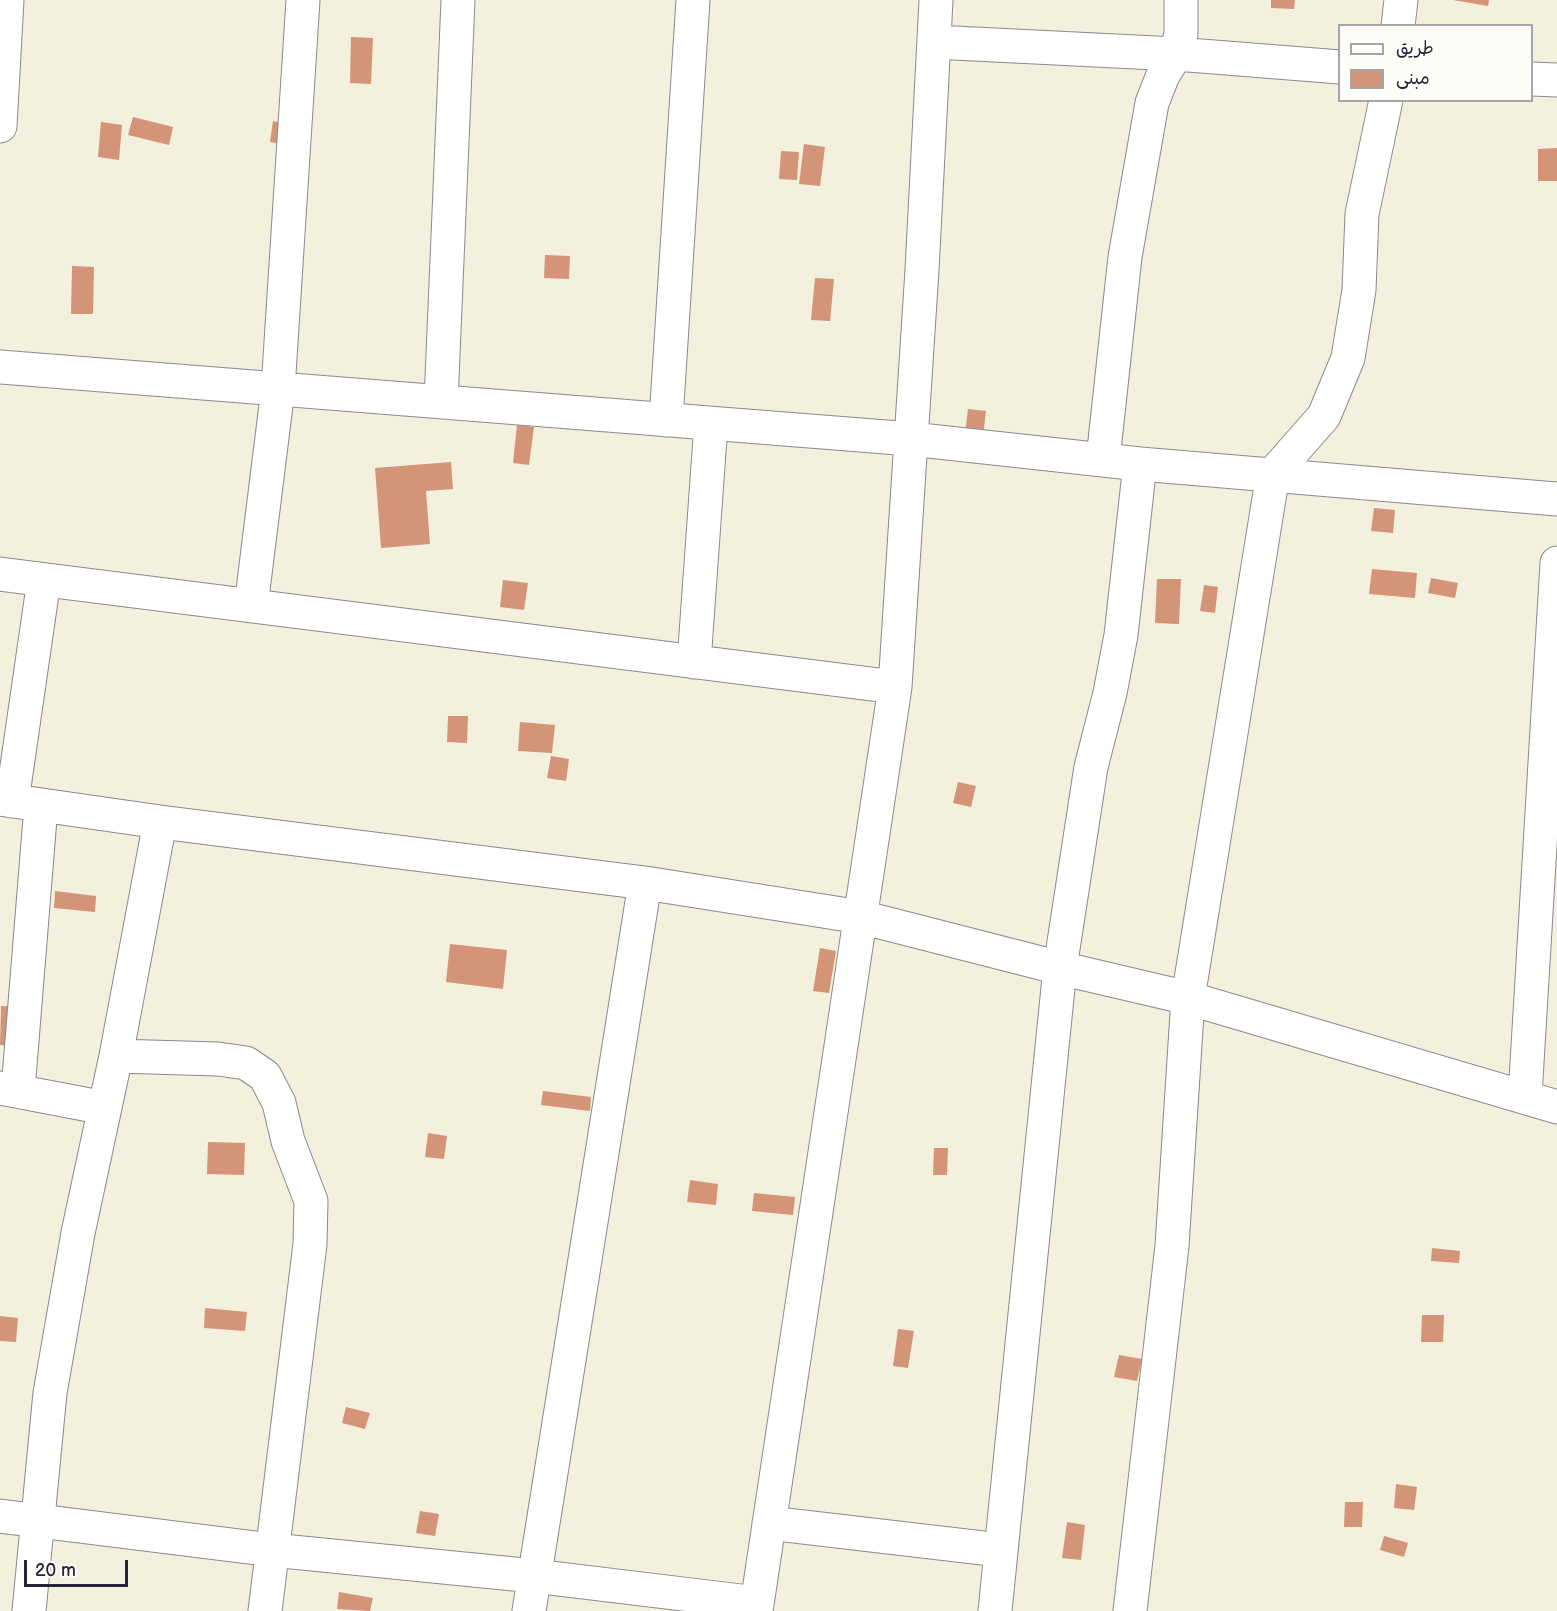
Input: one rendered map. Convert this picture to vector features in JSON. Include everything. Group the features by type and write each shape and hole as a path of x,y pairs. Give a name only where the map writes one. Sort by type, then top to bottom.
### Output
{"street":[{"path":"0,126 6,0"},
{"path":"251,606 278,389 303,0"},
{"path":"441,402 458,0"},
{"path":"666,420 693,0"},
{"path":"0,1516 272,1550 534,1576 756,1607 895,687 936,0"},
{"path":"1102,459 1125,257 1152,103 1163,75 1176,54 1180,34 1181,0"},
{"path":"1398,24 1401,0"},
{"path":"934,42 1176,54 1338,67"},
{"path":"1533,79 1557,80"},
{"path":"1130,1611 1172,1246 1188,998 1273,474 1324,416 1348,358 1359,290 1362,214 1386,102"},
{"path":"0,367 911,439 1140,464 1557,499"},
{"path":"694,662 711,423"},
{"path":"995,1611 1059,968 1091,767 1110,693 1121,635 1140,464"},
{"path":"1525,1096 1557,563"},
{"path":"0,574 895,687"},
{"path":"44,580 18,802 9,1089 105,1108"},
{"path":"18,802 645,883 861,918 1188,998 1557,1107"},
{"path":"29,1611 50,1393 78,1233 116,1056 160,822"},
{"path":"529,1611 645,883"},
{"path":"116,1056 246,1062 265,1076 279,1103 288,1141 311,1201 310,1244 265,1611"},
{"path":"769,1522 1000,1550"}],"building":[{"path":"1271,0 1295,0 1294,9 1271,8"},
{"path":"1453,0 1489,0 1488,6"},
{"path":"351,37 373,38 371,84 350,83"},
{"path":"133,117 173,127 169,145 128,135"},
{"path":"273,121 290,124 287,145 270,142"},
{"path":"101,122 122,125 119,160 98,157"},
{"path":"804,144 825,147 820,186 799,184"},
{"path":"1557,148 1557,181 1538,181 1538,149"},
{"path":"781,151 799,152 797,180 779,179"},
{"path":"545,255 570,256 569,279 544,278"},
{"path":"72,266 94,267 93,314 71,314"},
{"path":"815,278 834,279 830,321 811,320"},
{"path":"968,409 986,411 983,436 965,434"},
{"path":"517,425 534,427 529,465 513,463"},
{"path":"451,462 453,489 426,491 430,544 381,548 375,468"},
{"path":"1374,508 1395,510 1393,533 1371,531"},
{"path":"1372,569 1417,573 1415,598 1369,594"},
{"path":"1431,578 1458,583 1455,598 1428,593"},
{"path":"1157,579 1181,579 1179,624 1155,623"},
{"path":"503,580 528,583 524,610 500,607"},
{"path":"1204,585 1218,587 1215,613 1200,611"},
{"path":"448,716 468,716 467,743 447,742"},
{"path":"520,722 555,725 552,753 518,751"},
{"path":"551,756 569,759 566,781 547,778"},
{"path":"958,782 976,786 971,807 953,803"},
{"path":"55,891 96,896 95,912 54,908"},
{"path":"450,944 507,950 503,989 446,982"},
{"path":"820,948 836,951 829,993 813,991"},
{"path":"1,1006 19,1007 17,1046 0,1045"},
{"path":"543,1091 591,1097 590,1111 541,1105"},
{"path":"428,1133 447,1136 444,1159 425,1157"},
{"path":"208,1142 245,1143 244,1175 207,1174"},
{"path":"934,1148 948,1148 947,1175 933,1175"},
{"path":"690,1180 718,1184 716,1205 687,1202"},
{"path":"754,1193 795,1197 793,1215 752,1211"},
{"path":"1432,1248 1460,1251 1459,1263 1431,1261"},
{"path":"205,1308 247,1312 245,1331 204,1328"},
{"path":"1422,1315 1444,1315 1443,1342 1421,1342"},
{"path":"0,1316 18,1318 16,1342 0,1341"},
{"path":"898,1329 914,1331 908,1368 893,1366"},
{"path":"1119,1355 1142,1359 1137,1381 1114,1377"},
{"path":"346,1407 370,1413 365,1429 342,1423"},
{"path":"1396,1484 1417,1487 1414,1510 1394,1508"},
{"path":"1345,1502 1363,1502 1362,1527 1344,1527"},
{"path":"420,1511 439,1514 435,1536 416,1533"},
{"path":"1067,1522 1085,1525 1081,1560 1062,1558"},
{"path":"1384,1536 1408,1543 1404,1557 1380,1550"},
{"path":"339,1592 373,1598 370,1611 337,1609"}]}
